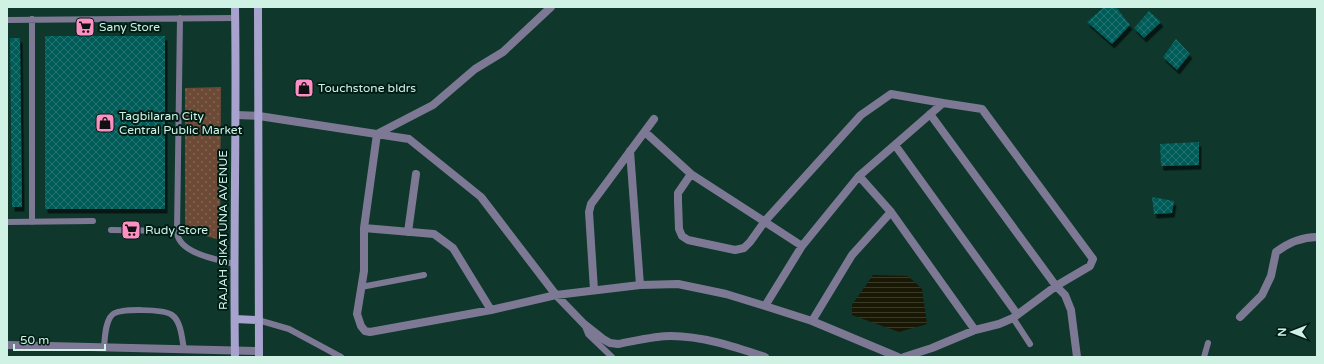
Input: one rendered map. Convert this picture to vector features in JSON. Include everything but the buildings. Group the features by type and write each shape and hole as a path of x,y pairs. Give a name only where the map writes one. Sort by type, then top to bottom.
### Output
{"main road":[{"name":"RAJAH SIKATUNA AVENUE","path":"235,7 235,354"},
{"path":"258,7 259,354"},
{"path":"235,319 258,320"}],"street":[{"path":"377,134 433,105 475,69 503,52 551,7"},
{"path":"691,174 678,193 679,229 682,236 688,240 735,250 744,248 765,221 860,115 891,94 982,109 1093,259 1090,266 1056,286 1015,316 999,324 975,330 932,348 904,357"},
{"path":"765,306 802,246 859,176 943,103"},
{"path":"930,114 1056,286 1065,295 1071,310 1077,357"},
{"path":"236,115 259,116 409,139 481,197 556,295 584,324 610,343 618,344 670,336 688,337 732,346 764,357"},
{"path":"594,290 589,212 591,204 654,119"},
{"path":"645,132 691,174 802,246"},
{"path":"377,134 364,228 364,271 357,314 361,326 365,331 370,332 492,310 556,295 640,285 678,284 726,294 812,321 898,357"},
{"path":"895,145 1015,316"},
{"path":"630,152 640,285"},
{"path":"408,232 416,174"},
{"path":"859,176 891,212 975,330"},
{"path":"812,321 852,255 891,212"},
{"path":"364,228 434,234 453,248 492,310"},
{"path":"1240,317 1262,295 1270,276 1276,252 1287,243 1307,237 1317,237"},
{"path":"7,345 184,349 235,354 259,354"}],"lane":[{"path":"180,18 177,237 181,243 190,250 234,264"},
{"path":"7,20 235,18"},
{"path":"32,19 32,222"},
{"path":"7,222 93,221"},
{"path":"111,230 177,231"},
{"path":"361,287 424,275"},
{"path":"104,347 108,320 112,314 121,310 138,310 161,311 172,314 178,323 184,349"},
{"path":"1015,316 1030,344"},
{"path":"258,320 289,329 341,357"},
{"path":"584,324 588,334 612,357"},
{"path":"1204,357 1208,343"}],"shaded area":[{"path":"221,87 220,240 185,230 185,88"},
{"path":"873,275 908,276 922,289 927,324 899,332 852,315 852,305"}],"place":[{"name":"Sany Store","path":"85,27"},
{"name":"Touchstone bldrs","path":"304,88"},
{"name":"Tagbilaran City Central Public Market","path":"105,123"},
{"name":"Rudy Store","path":"131,230"}]}
